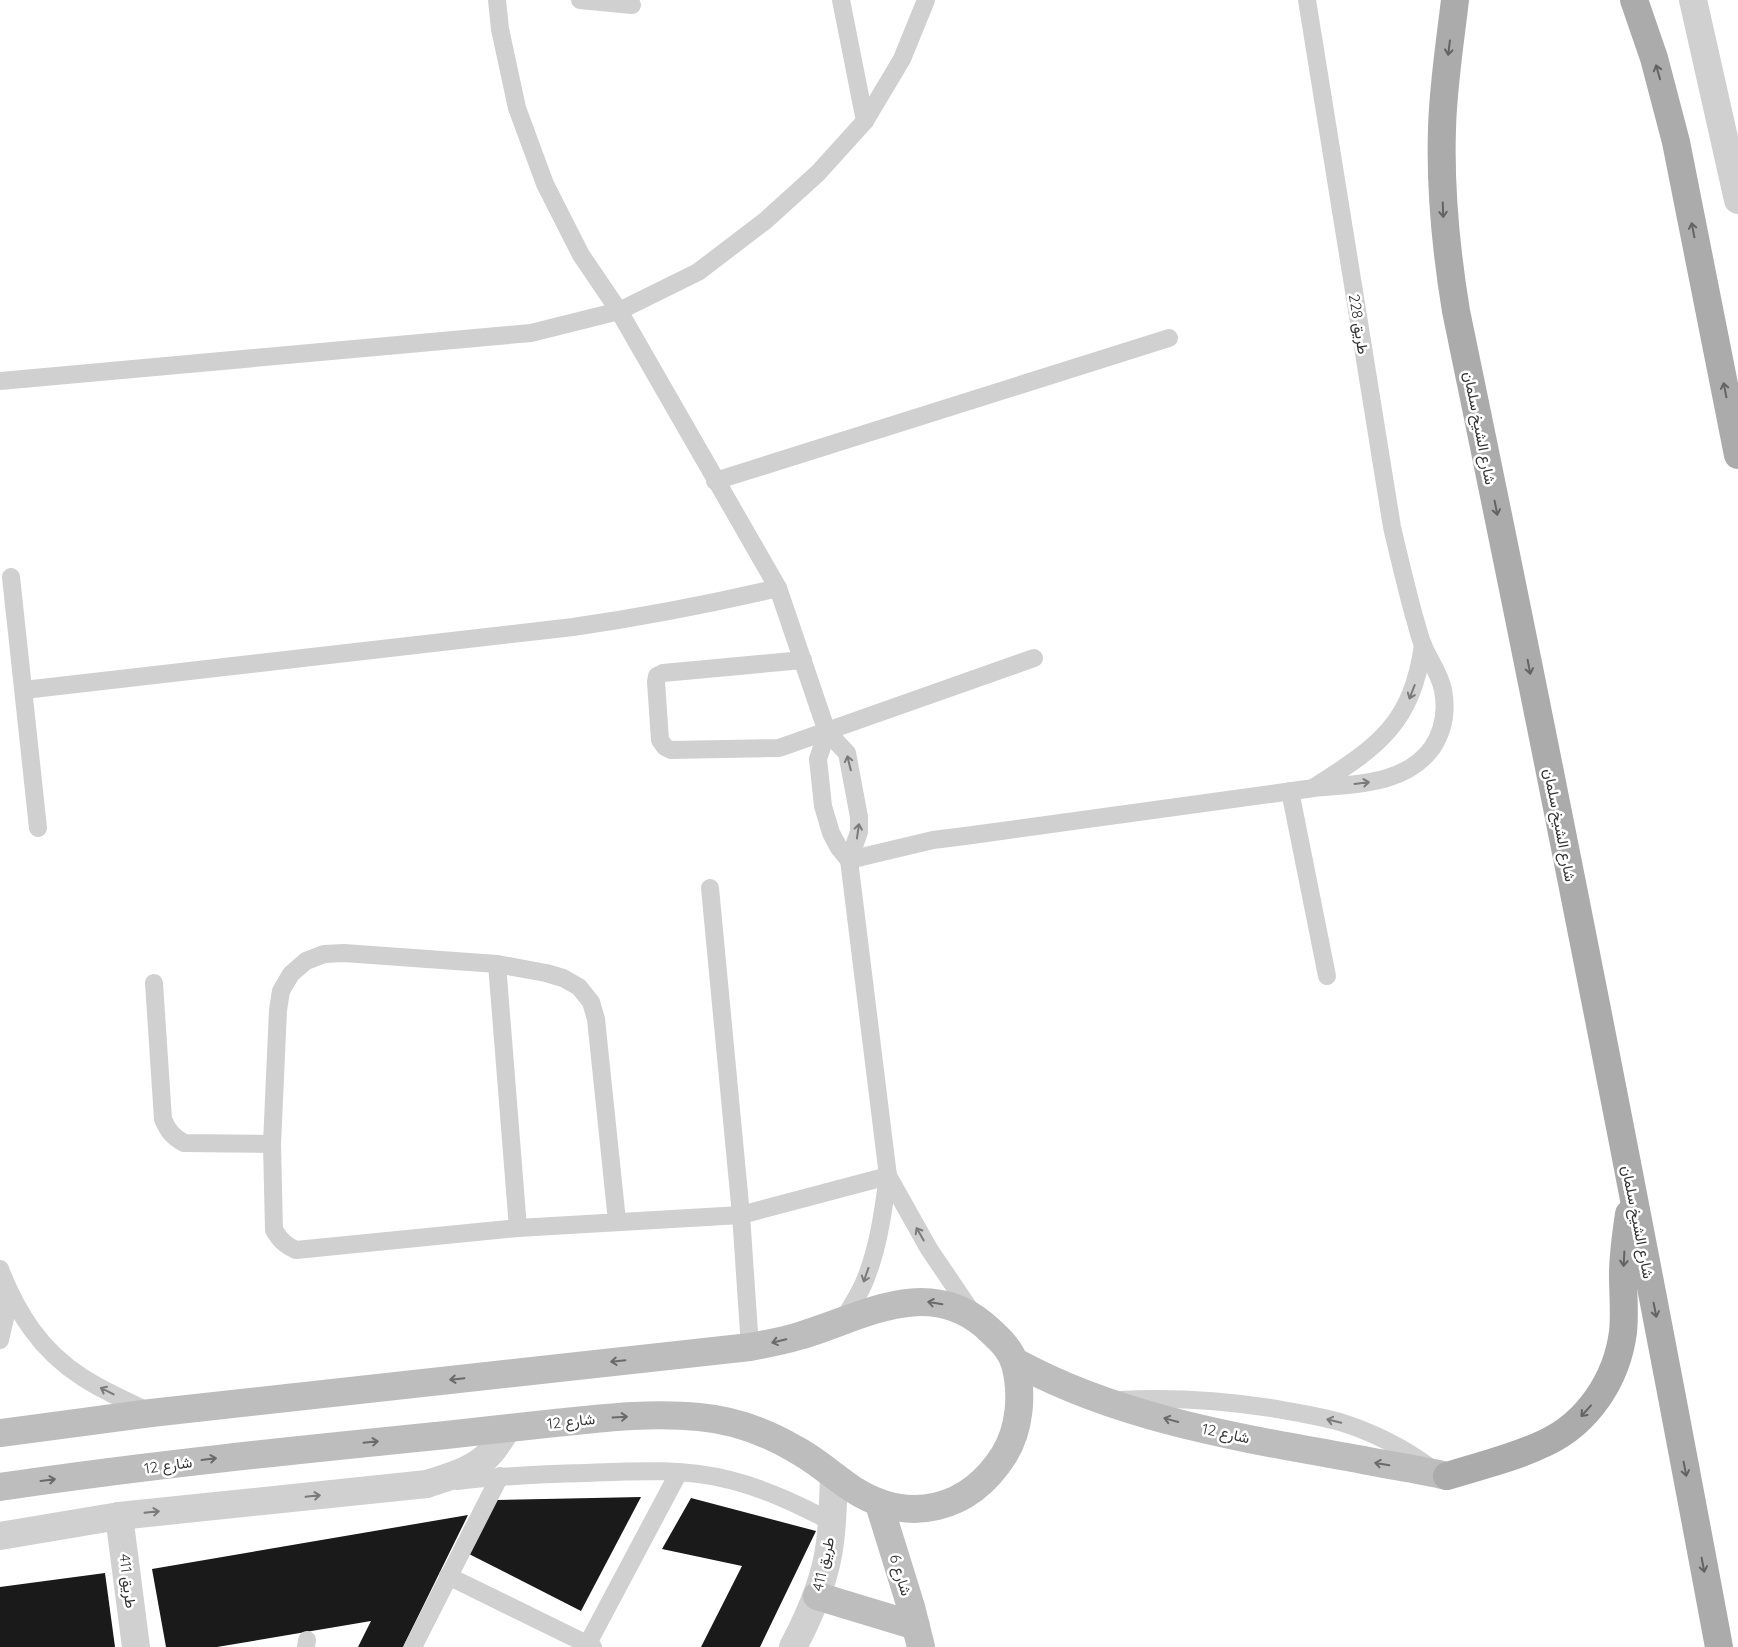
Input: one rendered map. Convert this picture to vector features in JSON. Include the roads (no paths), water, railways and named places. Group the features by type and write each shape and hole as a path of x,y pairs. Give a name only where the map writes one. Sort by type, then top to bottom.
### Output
{"main road":[{"name":"شارع الشيخ سلمان","path":"1455,0 1445,82 1442,128 1444,220 1448,266 1633,1193 1719,1647"},
{"path":"1634,0 1654,58 1676,142 1738,455"},
{"path":"1443,1475 1529,1450 1546,1443 1562,1434 1576,1422 1599,1396 1615,1365 1623,1332 1624,1255 1633,1193"}],"street":[{"path":"1693,0 1738,200"},
{"name":"شارع 12","path":"0,1433 151,1413 750,1347 799,1336 910,1301 936,1302 976,1318 1000,1339 1014,1361 1018,1386 1018,1415 1012,1443 996,1468 975,1488 953,1501 929,1509 904,1510 879,1504 834,1477 798,1450 770,1436 740,1425 709,1418 678,1415 610,1417 214,1458 0,1487"},
{"name":"شارع 12","path":"1014,1361 1058,1384 1105,1401 1204,1429 1443,1475"},
{"path":"0,1536 120,1516 427,1484 450,1477 490,1454 507,1429"},
{"name":"طريق 411","path":"792,1647 817,1596 826,1567 832,1522 834,1477"},
{"name":"شارع 6","path":"879,1504 919,1637"},
{"name":"طريق 411","path":"120,1516 136,1647"},
{"path":"817,1596 919,1637"}],"lane":[{"path":"498,0 500,29 517,108 544,184 581,255 619,311 778,588 827,732 847,753 859,817 859,832 849,860 888,1176 881,1227 872,1259 863,1285 842,1322"},
{"path":"580,0 632,5"},
{"path":"841,0 865,120"},
{"path":"0,381 531,333 619,311 698,272 765,222 818,174 865,120 902,59 926,0"},
{"name":"طريق 228","path":"1307,0 1392,527 1423,645"},
{"path":"715,481 1169,338"},
{"path":"12,577 38,828"},
{"path":"24,690 573,627 653,615 778,588"},
{"path":"1314,788 1365,753 1385,736 1401,716 1419,671 1423,645"},
{"path":"849,860 941,839 1290,791 1367,783 1407,771 1425,758 1438,738 1446,714 1443,688 1423,645"},
{"path":"803,660 663,673 657,676 660,740 665,747 671,750 778,748 1034,658"},
{"path":"827,732 818,759 823,806 831,833 839,848 849,860"},
{"path":"1290,791 1327,976"},
{"path":"710,888 741,1215 750,1347"},
{"path":"617,1221 596,1019 591,1002 579,987 564,978 497,964 344,953 324,954 306,961 291,974 281,991 278,1010 272,1144 274,1230 279,1239 287,1246 296,1250 518,1228 741,1215 888,1176"},
{"path":"497,964 518,1228"},
{"path":"154,983 163,1119 167,1130 174,1138 184,1143 272,1144"},
{"path":"888,1176 929,1249 976,1318"},
{"path":"0,1269 30,1329 45,1347 81,1377 151,1413"},
{"path":"0,1340 6,1314 8,1288"},
{"path":"427,1484 500,1476 655,1470 706,1474 762,1489 832,1522"},
{"path":"448,1576 589,1646 680,1472"},
{"path":"414,1647 448,1576 500,1476"}]}
